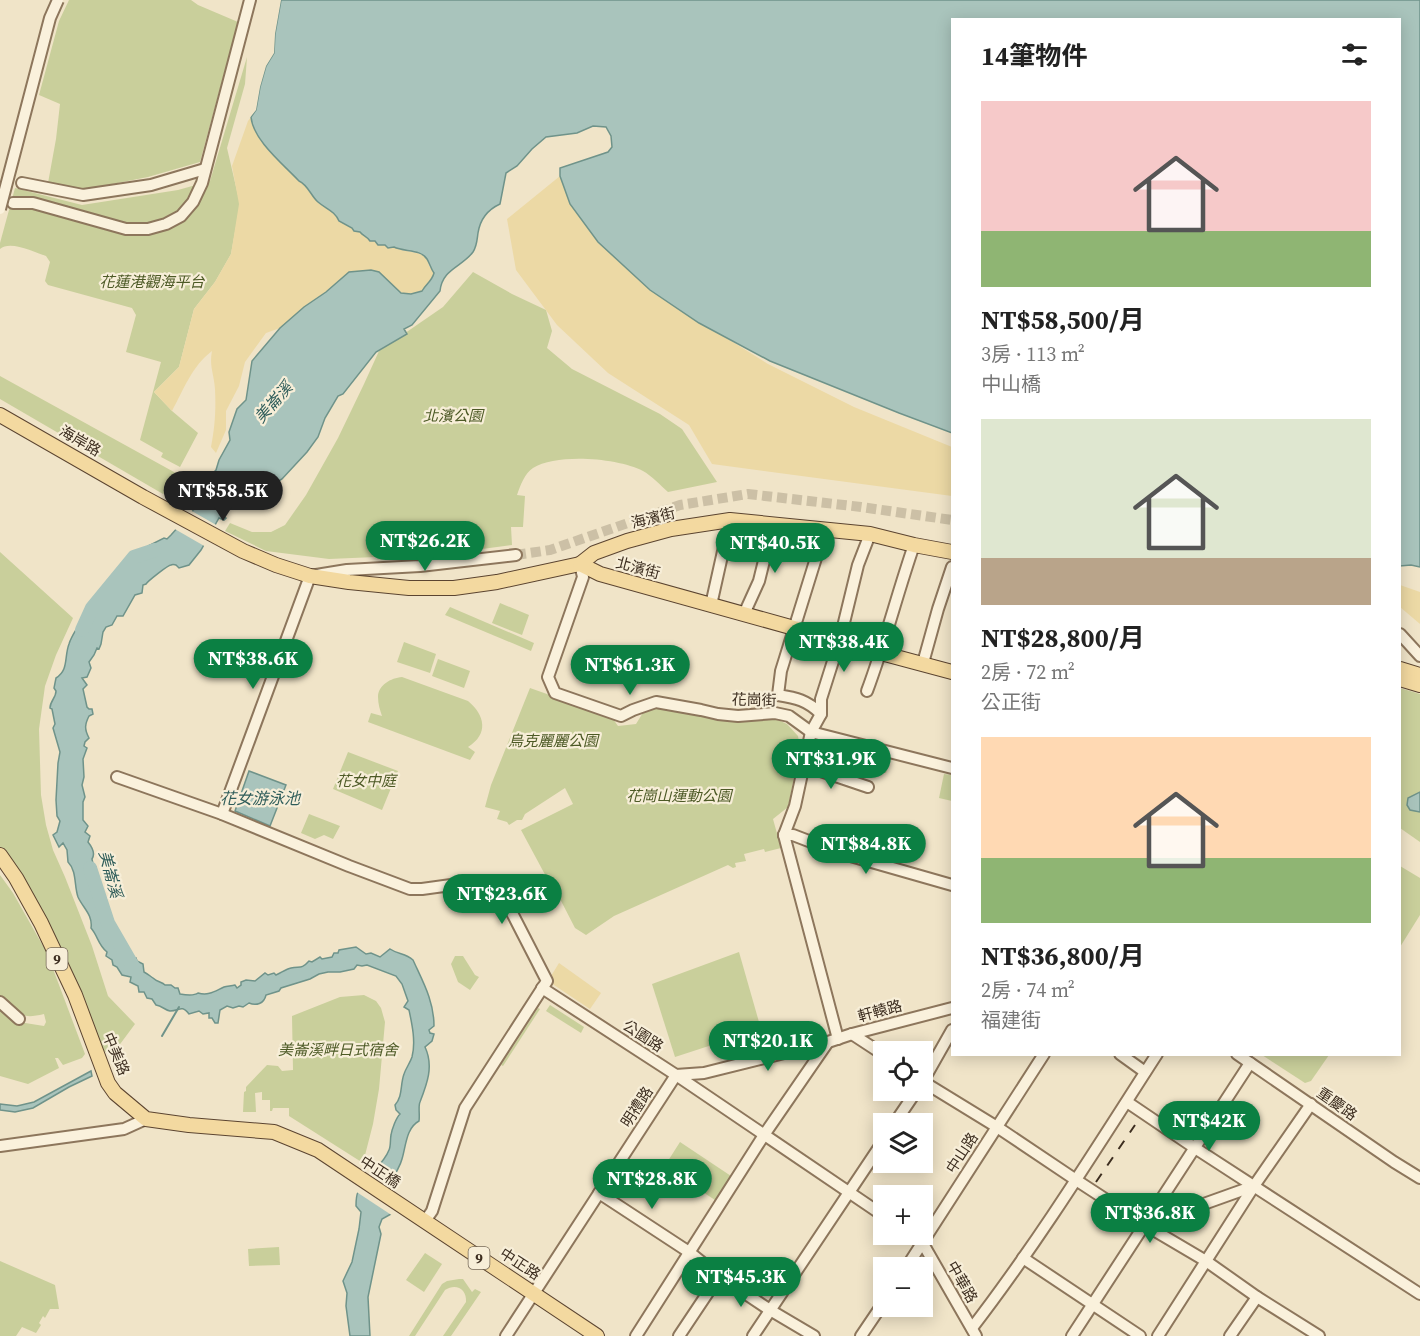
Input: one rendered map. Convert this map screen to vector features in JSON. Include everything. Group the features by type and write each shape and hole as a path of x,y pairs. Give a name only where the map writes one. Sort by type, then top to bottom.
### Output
{"main road":[{"name":"海岸路","path":"0,415 243,551 310,576"},
{"name":"海濱街","path":"580,564 594,554 627,541 671,529 730,520 870,534 951,552"},
{"path":"310,576 409,588 454,588 497,582 580,564"},
{"name":"北濱街","path":"580,564 600,574 951,672"},
{"path":"1408,674 1420,685"},
{"name":"中美路","path":"0,855 16,878 41,923 75,995 108,1083 115,1093 147,1119"},
{"name":"中正橋","path":"147,1119 274,1132 318,1150 425,1221"},
{"name":"中正路","path":"425,1221 597,1336"}],"street":[{"path":"0,209 50,18 58,0"},
{"path":"13,203 33,203 126,229 148,229 166,224 181,216 193,202 202,183 250,0"},
{"path":"22,183 82,195 151,185 205,169"},
{"path":"711,604 730,520"},
{"path":"744,614 759,581 773,524"},
{"path":"821,529 816,558 779,678 778,695 798,698 812,705 821,714"},
{"path":"636,1336 764,1135 833,1040 784,835 795,806 802,765 811,732 821,714 821,699 840,639 858,565 870,534"},
{"path":"867,691 914,545"},
{"path":"222,814 310,576 347,570 430,565 516,555"},
{"name":"花崗街","path":"580,564 583,577 548,677 555,693 621,716 656,702 738,716 775,713 789,716 811,732 951,768"},
{"path":"923,663 951,570"},
{"path":"1401,634 1420,648"},
{"path":"1401,634 1420,656"},
{"path":"802,765 868,787"},
{"path":"117,777 222,814 410,889 451,885 464,887 495,899 511,911 547,981 465,1108 432,1210 425,1221"},
{"path":"784,835 951,885"},
{"name":"公園路","path":"542,988 676,1075 873,1209"},
{"path":"0,1002 19,1019"},
{"name":"軒轅路","path":"676,1075 704,1073 951,1008"},
{"path":"933,1064 951,1032"},
{"path":"852,1034 873,1048"},
{"name":"中山路","path":"933,1225 1043,1056"},
{"path":"1123,1056 1146,1072"},
{"path":"974,1332 1156,1056"},
{"name":"重慶路","path":"1240,1056 1418,1174"},
{"path":"1072,1336 1250,1063"},
{"name":"明禮路","path":"506,1336 676,1075"},
{"path":"933,1088 997,1127 1145,1225 1206,1261 1319,1336"},
{"path":"1127,1101 1195,1148 1420,1294"},
{"path":"1158,1336 1254,1185 1311,1104"},
{"path":"0,1146 124,1129 147,1119"},
{"path":"753,1336 873,1156"},
{"path":"1145,1225 1254,1185"},
{"path":"599,1193 689,1252 718,1276 814,1336"},
{"name":"中華路","path":"924,1245 974,1332"},
{"path":"1023,1258 1140,1336"},
{"path":"679,1336 718,1276"},
{"path":"1230,1336 1257,1297"},
{"path":"861,1336 874,1317"}],"green space":[{"path":"69,0 191,0 238,22 200,162 148,177 82,190 48,183 60,104 39,95 59,21"},
{"name":"花蓮港觀海平台","path":"247,57 245,84 227,148 240,204 231,254 215,282 194,309 179,367 154,392 198,433 180,467 161,457 163,453 140,440 161,362 126,352 136,315 132,308 48,285 45,281 50,262 46,256 16,246 0,249 0,243 15,188 82,205 178,190 210,181"},
{"name":"北濱公園","path":"473,272 546,310 552,331 547,348 572,369 660,414 682,429 717,482 668,492 643,471 619,463 572,459 544,463 530,470 517,495 525,496 523,527 511,527 512,545 445,554 329,559 266,551 225,531 230,523 252,532 271,532 285,525 306,495 338,438 379,351 443,307"},
{"path":"0,376 183,477 163,494 0,399"},
{"path":"0,552 73,618 45,686 39,729 41,795 53,850 92,946 108,996 135,1024 112,1055 94,1046 75,995 0,855"},
{"path":"500,603 529,615 522,635 492,623"},
{"path":"450,607 534,643 531,651 445,615"},
{"path":"404,642 436,654 430,673 397,662"},
{"path":"438,659 470,671 464,688 432,676"},
{"path":"402,677 468,701 474,706 481,718 482,730 475,742 468,747 475,752 470,760 368,722 371,713 382,716 378,700 380,689 390,681"},
{"name":"花崗山運動公園","path":"530,688 606,715 618,726 636,724 644,711 665,707 740,720 776,719 787,724 798,736 800,747 788,807 773,819 781,848 744,854 746,861 735,863 736,867 728,865 614,916 586,935 575,928 521,830 573,804 565,788 525,814 522,820 509,825 497,819 500,811 485,807 491,785"},
{"path":"1401,688 1420,694 1420,842 1401,829"},
{"path":"813,736 891,756 886,773 877,771 876,775 808,760"},
{"name":"花女中庭","path":"348,752 398,771 382,810 333,789"},
{"path":"944,774 951,775 951,801 939,798"},
{"path":"309,814 340,826 333,839 324,835 315,839 301,833"},
{"path":"1401,867 1420,878 1420,915 1401,945"},
{"path":"0,875 13,893 47,953 85,1054 82,1058 63,1065 58,1058 55,1058 59,1068 28,1084 0,1076 0,1006 19,1022 44,1026 46,1022 44,1014 24,1016 0,998"},
{"path":"454,895 486,901 488,904 474,905"},
{"path":"739,952 761,1029 675,1057 652,984"},
{"path":"455,956 463,956 475,975 479,977 470,990 458,982 451,964"},
{"name":"美崙溪畔日式宿舍","path":"364,995 376,1001 381,1008 385,1022 379,1089 363,1163 289,1116 289,1108 273,1108 270,1111 270,1100 262,1100 262,1092 255,1093 256,1112 243,1112 246,1087 267,1065 278,1066 282,1071 293,1070 292,1016 340,997"},
{"path":"550,1005 584,1027 581,1033 546,1011"},
{"path":"538,1008 540,1009 503,1066 501,1065"},
{"path":"1264,1056 1328,1056 1311,1081 1305,1083"},
{"path":"680,1142 731,1176 715,1200 686,1181 683,1186 664,1173 659,1180 655,1177 656,1174 659,1175"},
{"path":"279,1247 280,1265 249,1266 248,1249"},
{"path":"425,1253 442,1264 424,1292 406,1280"},
{"path":"510,1253 530,1267 531,1274 505,1257"},
{"path":"0,1261 55,1285 59,1309 50,1309 45,1318 43,1316 36,1333 22,1327 16,1336 0,1336"},
{"path":"463,1279 472,1292 475,1289 481,1292 451,1336 443,1336 466,1302 465,1294 457,1287 445,1290 415,1336 409,1336 442,1284"}],"sand":[{"path":"251,117 253,126 263,143 305,185 313,197 330,210 339,221 375,241 422,254 434,273 423,291 408,294 393,287 379,272 326,292 280,328 266,333 245,362 239,386 226,411 226,430 216,453 211,447 215,404 212,351 194,371 172,411 154,392 179,367 194,309 215,282 231,254 239,204 232,166"},
{"path":"560,176 570,204 650,290 768,364 854,407 951,447 951,496 712,464 689,425 608,373 557,325 516,270 507,219"},
{"path":"1401,585 1420,592 1420,624 1401,608"},
{"path":"559,963 601,993 590,1009 548,981"}],"water":[{"path":"281,0 1420,0 1420,567 1401,566 1401,18 951,18 951,433 770,361 699,323 650,290 598,242 570,204 560,176 560,168 608,152 612,147 611,136 606,127 593,126 577,133 546,137 517,166 506,173 500,204 491,209 482,220 473,252 448,273 440,291 412,325 404,329 407,334 376,352 343,394 338,396 325,418 318,437 307,452 282,479 268,488 264,485 261,487 250,485 244,489 236,503 220,511 220,514 226,518 224,520 219,518 201,550 189,565 179,568 172,565 162,570 143,585 142,593 135,595 123,616 117,616 112,625 106,627 99,649 97,648 89,662 91,668 87,677 82,678 87,685 83,689 87,707 92,709 93,714 89,716 87,722 86,732 89,738 84,746 87,748 83,759 82,785 85,797 83,820 88,826 85,832 90,836 88,842 93,850 92,859 96,867 97,883 93,887 94,891 105,910 103,913 107,924 113,929 112,933 130,957 136,958 143,964 144,972 165,985 178,988 180,994 194,995 235,985 237,988 241,982 246,980 255,981 265,973 276,975 289,969 302,967 309,961 312,962 320,957 322,959 332,957 339,950 356,947 366,954 371,953 380,957 390,949 413,960 427,992 434,1017 434,1026 429,1030 434,1034 432,1041 425,1047 429,1061 428,1075 419,1104 419,1121 411,1128 393,1181 391,1214 382,1219 379,1227 381,1234 368,1297 370,1336 350,1336 346,1306 347,1293 343,1281 352,1262 359,1229 361,1212 356,1206 357,1194 389,1150 392,1130 400,1114 395,1105 399,1098 404,1074 412,1057 414,1045 412,1027 409,1010 404,1007 408,1001 402,984 396,976 367,965 357,965 354,969 319,974 281,988 279,991 266,995 259,1004 249,1003 243,1007 233,1008 227,1006 220,1010 218,1023 209,1018 209,1013 203,1014 199,1011 189,1014 182,1009 173,1011 156,1005 152,999 147,998 144,992 139,992 138,986 130,982 131,977 122,975 113,965 112,960 106,956 107,952 91,928 89,915 78,897 67,850 63,843 59,847 53,835 57,832 60,821 57,816 56,800 60,752 50,708 56,693 54,688 56,678 65,667 70,640 82,618 85,618 114,583 120,571 148,546 164,538 167,539 197,506 194,502 195,498 214,477 212,474 230,440 229,432 237,409 246,400 252,361 280,328 349,272 371,270 379,272 401,293 411,294 422,291 434,273 427,259 421,254 378,245 375,241 370,241 360,232 354,231 339,221 277,159 257,134 251,117 256,110 266,66 274,53"},
{"name":"花女游泳池","path":"249,771 286,785 270,826 235,811"},
{"path":"1420,792 1420,812 1410,810 1407,805 1408,798"},
{"path":"91,1071 92,1076 33,1108 15,1112 0,1110 0,1104 17,1106 34,1102"}],"pier":[{"path":"278,0 281,0 274,53 266,66 256,110 248,120 253,109 263,65 271,52"},
{"path":"203,483 239,504 236,506 200,486"},
{"path":"190,510 218,526 206,547 173,528"},
{"path":"371,1168 396,1185 393,1216 355,1191"}],"waterway":[{"name":"美崙溪","path":"82,630 92,608 134,557 155,550"},
{"name":"美崙溪","path":"90,868 108,923 134,968"},
{"path":"162,1036 179,1007"}],"tunnel":[{"path":"516,555 550,550 680,505 748,494 951,520"}],"railway":[{"path":"1096,1182 1135,1125"}],"park label":[{"name":"烏克麗麗公園","path":"553,741"}]}
